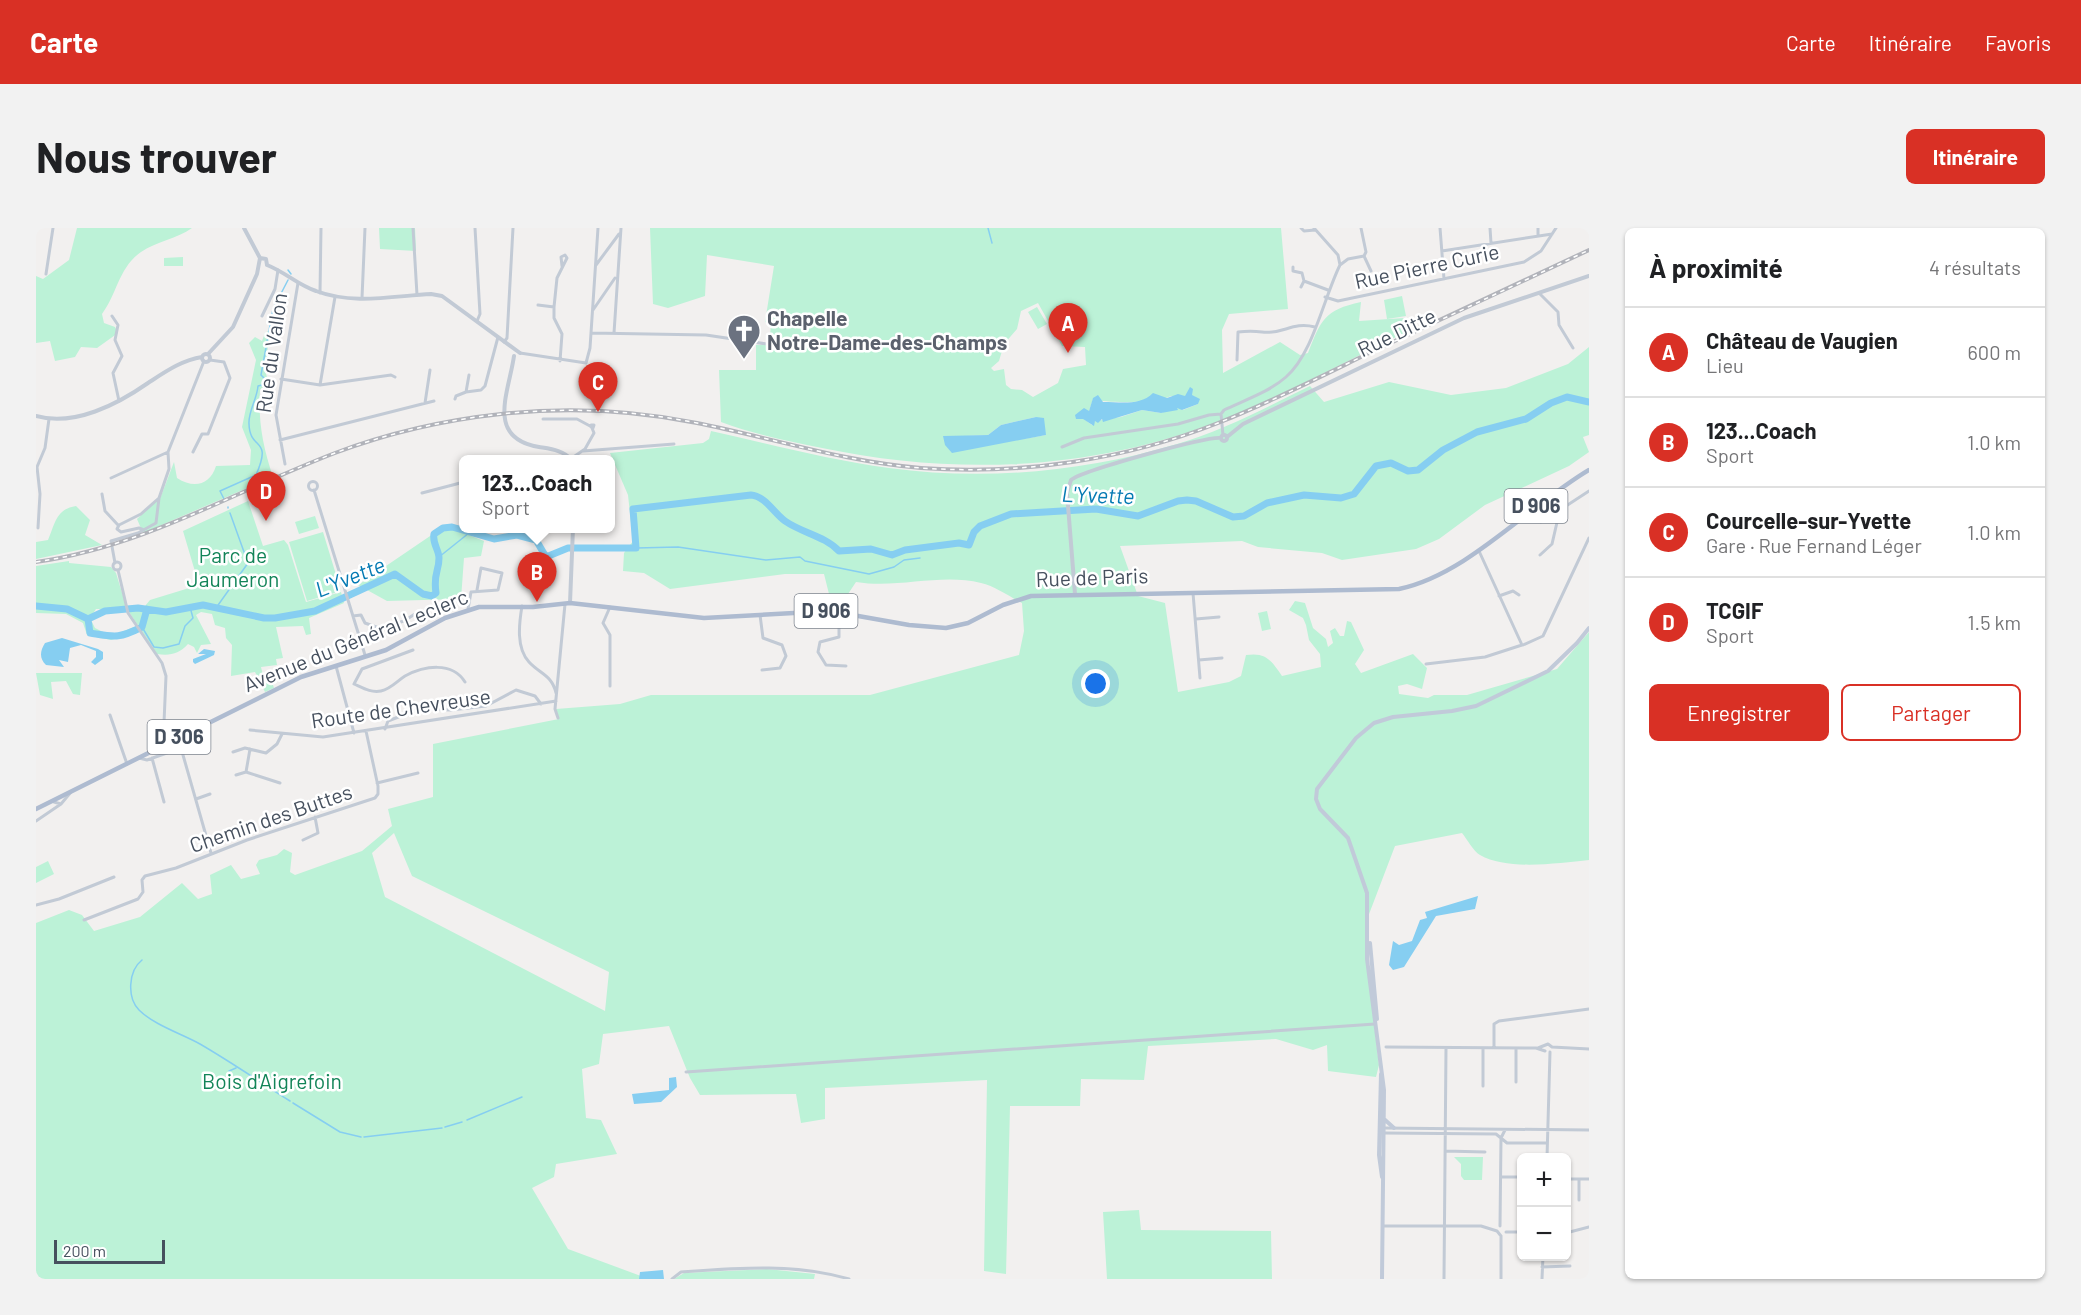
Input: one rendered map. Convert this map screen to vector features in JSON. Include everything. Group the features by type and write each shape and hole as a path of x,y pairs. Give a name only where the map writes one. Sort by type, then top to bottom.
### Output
{"main road":[{"name":"Rue de Paris","path":"568,602 704,618 839,612 909,625 946,628 968,623 1003,605 1030,596 1193,591 1399,589 1432,579 1478,549 1561,487 1589,470"},
{"name":"Avenue du Général Leclerc","path":"36,809 301,677 397,645 445,618 468,609 568,602"},
{"path":"1382,1130 1384,1118 1381,1067 1367,959 1367,893 1348,838 1320,809 1316,799 1317,789 1366,728 1393,717 1452,711 1476,706 1548,671 1577,644 1589,628"},
{"path":"1381,1067 1382,1279"},
{"path":"1384,1118 1394,1128"}],"street":[{"path":"46,274 53,228"},
{"path":"244,228 259,260 266,266 278,269 298,283 320,293 335,297 362,298 442,296 513,350 514,357 504,398 508,428 521,443 558,450 566,455"},
{"path":"320,293 321,228"},
{"path":"362,298 365,228"},
{"path":"413,228 417,295"},
{"path":"475,228 480,314 477,321"},
{"path":"504,342 507,338 513,228"},
{"path":"513,350 518,349 520,352 560,361 586,363 591,333 598,228"},
{"path":"614,333 621,228"},
{"path":"1301,228 1304,231 1315,229 1338,255 1348,259"},
{"path":"1361,228 1366,252 1364,256 1371,271"},
{"path":"1440,228 1444,279"},
{"path":"1490,228 1491,243"},
{"path":"1538,228 1538,236"},
{"name":"Rue Pierre Curie","path":"1325,297 1338,301 1524,262 1541,252 1556,228"},
{"path":"596,265 620,233"},
{"path":"1442,251 1552,234"},
{"path":"1338,255 1340,265"},
{"path":"1062,447 1065,448 1084,438 1178,424 1221,414 1224,410 1273,387 1287,376 1299,361 1340,265 1348,259 1364,256"},
{"path":"257,274 266,266 266,259 259,260"},
{"path":"36,416 49,419 98,411 119,401 165,371 209,357 232,327 257,274 259,260"},
{"path":"560,361 562,334 554,318 554,307 555,285 562,266"},
{"path":"1293,267 1293,271 1302,273 1304,281 1301,287"},
{"path":"262,316 275,290 278,269"},
{"name":"Rue Ditte","path":"1075,594 1067,507 1067,493 1071,480 1098,468 1202,440 1224,437 1264,414 1455,322 1589,276"},
{"path":"593,310 616,277"},
{"path":"1304,281 1328,290"},
{"name":"Rue du Vallon","path":"285,464 276,415 298,283"},
{"path":"1539,294 1558,312 1559,325 1574,348"},
{"path":"320,385 335,297"},
{"path":"538,306 554,307"},
{"path":"112,316 118,326 115,340 122,356 113,373 119,401"},
{"path":"1238,360 1238,332 1258,330 1262,333 1285,330 1292,325 1303,324 1315,327"},
{"path":"591,333 706,335 780,346"},
{"path":"455,399 456,396 481,390 485,386 498,337"},
{"path":"514,357 520,352"},
{"path":"193,452 202,434 208,434 230,378 225,362 209,357"},
{"path":"163,746 166,676 162,663 138,631 128,613 118,570 113,567 115,562 111,541 144,530 156,523 159,498 169,469 168,452 203,359"},
{"path":"425,404 430,370"},
{"path":"281,379 320,385 391,375 395,377"},
{"path":"466,392 469,375"},
{"path":"280,440 434,401"},
{"path":"1221,414 1224,437"},
{"path":"38,528 40,494 36,465 45,448 49,419"},
{"path":"543,419 578,419 591,427 594,433 583,451 578,455"},
{"path":"583,451 674,444"},
{"path":"111,478 168,452"},
{"path":"422,493 459,483"},
{"path":"314,490 365,655"},
{"path":"1540,555 1552,544 1560,513 1567,504 1589,491"},
{"path":"102,494 105,511 119,525"},
{"path":"119,525 141,514 159,498"},
{"path":"1541,522 1560,513"},
{"path":"119,525 117,529 121,532 139,528 144,530"},
{"path":"558,718 555,700 558,660 568,602 573,558 573,533"},
{"path":"1426,664 1485,657 1543,636 1589,538"},
{"path":"1478,549 1522,645"},
{"path":"468,609 469,594 477,590 498,590 502,573 481,568 477,590"},
{"path":"1193,591 1200,678"},
{"path":"1499,596 1513,591 1519,595"},
{"path":"522,606 521,650 529,662 552,681 555,700"},
{"path":"610,607 603,623 610,635 610,686"},
{"path":"356,627 365,623 379,628 404,621 418,612"},
{"path":"839,612 839,637 820,642 818,652 826,665 846,666"},
{"path":"353,616 361,615 365,623"},
{"path":"760,615 763,638 782,645 786,656 780,668 762,670"},
{"path":"1196,619 1219,617"},
{"path":"413,650 362,669 354,684 371,691 382,691 411,674 441,666 453,670 465,682"},
{"path":"1199,660 1222,658"},
{"path":"335,664 354,733"},
{"path":"385,729 388,721 414,711 480,708 496,703 516,690 535,696 541,704"},
{"name":"Route de Chevreuse","path":"250,730 311,738 385,729 555,700"},
{"path":"110,715 126,764"},
{"name":"Chemin des Buttes","path":"84,920 138,899 143,892 142,880 145,876 176,868 211,853 369,802 378,794 366,731"},
{"path":"233,752 250,749 270,751 282,734"},
{"path":"139,758 141,760 152,758 181,748 211,853"},
{"path":"246,772 250,749"},
{"path":"152,758 164,802"},
{"path":"236,775 246,772 268,777 275,784 280,783"},
{"path":"377,783 418,773"},
{"path":"36,821 61,804 72,791"},
{"path":"196,799 210,794"},
{"path":"52,801 61,804"},
{"path":"303,840 318,833 315,818"},
{"path":"36,905 59,899 114,877"},
{"path":"1494,1048 1494,1024 1499,1021 1589,1009"},
{"path":"686,1072 1377,1024"},
{"path":"1536,1048 1549,1044 1547,1153"},
{"path":"1544,1046 1549,1051"},
{"path":"1386,1047 1536,1048 1549,1051 1558,1048 1589,1049"},
{"path":"1444,1279 1446,1048"},
{"path":"1483,1048 1483,1086"},
{"path":"1516,1048 1516,1082"},
{"path":"1382,1130 1394,1128 1589,1130"},
{"path":"1497,1230 1500,1226 1501,1138 1506,1129"},
{"path":"1382,1130 1496,1134 1507,1143 1547,1143"},
{"path":"1444,1151 1485,1152"},
{"path":"1502,1177 1517,1177"},
{"path":"1571,1179 1589,1179"},
{"path":"1579,1200 1580,1179"},
{"path":"1383,1226 1481,1226 1497,1230 1501,1236 1501,1279"},
{"path":"1500,1226 1506,1232"},
{"path":"1571,1232 1589,1227"},
{"path":"1501,1236 1506,1232 1517,1232"},
{"path":"1542,1279 1543,1261"},
{"path":"1542,1266 1570,1266"},
{"path":"672,1279 681,1272 780,1268 817,1271 849,1279"}],"green space":[{"path":"77,228 192,228 147,248 128,265 102,314 104,323 115,327 118,333 97,348 81,347 75,357 55,361 50,341 36,343 36,276 43,279 69,260"},
{"path":"379,228 415,228 416,251 380,249"},
{"path":"650,228 1281,228 1288,309 1229,314 1222,330 1223,373 1280,342 1300,355 1308,353 1321,324 1331,313 1361,302 1359,321 1405,318 1408,331 1270,399 1224,419 1175,436 1126,449 1075,458 1025,464 974,465 923,463 872,457 784,440 721,422 719,370 756,370 756,345 769,345 771,325 765,322 774,266 707,255 705,296 668,308 653,304","holes":["1038,303 1062,346 1085,347 1086,365 1063,369 1058,383 1033,397 1022,390 1011,389 1006,385 1004,369 994,371 991,368 999,361 1004,344 1017,329 1021,311","1194,396 1198,404 1183,410 1176,407 1161,413 1142,410 1121,417 1095,421 1092,425 1077,414 1089,411 1093,399 1133,402","1036,417 1046,435 1023,439 943,437 988,435 1001,425"]},
{"path":"183,257 183,266 164,266 164,258"},
{"path":"1402,296 1406,316 1387,319 1384,300"},
{"path":"1037,307 1047,324 1038,329 1028,312"},
{"path":"270,330 265,371 269,383 260,390 260,413 264,445 273,477 143,533 137,519 161,496 174,462 177,478 195,484 206,481 216,466 250,465 251,450 242,427 256,360 249,343 255,337 262,341 265,333"},
{"name":"Bois d'Aigrefoin","path":"1589,347 1589,435 1583,437 1589,452 1569,466 1485,505 1439,539 1416,549 1342,560 1322,553 1258,547 1242,541 1120,546 1138,596 1165,603 1178,692 1229,682 1241,676 1246,655 1253,654 1267,658 1282,676 1321,667 1320,654 1309,640 1303,618 1289,610 1295,601 1305,603 1313,628 1326,639 1328,647 1333,643 1330,631 1335,628 1340,636 1344,636 1347,621 1351,622 1364,650 1355,664 1361,673 1413,654 1427,668 1422,689 1407,684 1398,686 1399,694 1428,698 1434,695 1467,695 1557,669 1589,632 1589,860 1533,865 1504,863 1480,855 1462,833 1395,846 1366,922 1366,957 1379,1065 1376,1077 1328,1071 1327,1045 1313,1050 1276,1039 1148,1046 1144,1080 1081,1079 1080,1106 1010,1106 1006,1274 984,1271 987,1080 825,1088 825,1119 801,1123 796,1094 700,1095 690,1078 669,1026 603,1034 599,1064 582,1069 586,1118 601,1120 617,1154 556,1164 554,1177 532,1188 568,1249 649,1279 36,1279 36,923 69,910 82,915 94,931 140,917 182,883 198,899 212,894 210,875 231,865 241,879 260,874 256,865 259,860 277,855 284,849 292,853 290,872 295,875 362,851 392,826 388,809 433,797 433,744 559,719 556,709 620,704 651,695 870,695 1019,655 1024,631 1022,603 986,584 966,580 887,584 856,582 848,594 829,594 824,574 785,574 670,589 644,573 623,571 624,553 633,541 628,495 615,465 615,455 610,453 703,443 709,439 711,431 867,465 925,472 998,474 1070,467 1142,454 1194,439 1310,386 1324,402 1389,382 1451,395 1506,388 1568,364","holes":["394,833 412,876 609,972 605,1011 385,897 372,853"]},
{"name":"Parc de Jaumeron","path":"248,501 263,546 284,540 288,545 306,602 341,592 344,603 309,618 311,634 306,635 303,626 276,627 283,658 276,659 277,665 261,667 265,683 272,682 274,688 265,692 255,672 231,676 232,645 226,638 225,628 215,625 212,614 201,612 196,615 211,644 201,645 197,653 194,647 188,644 178,652 162,655 157,654 127,609 145,606 150,600 199,585 183,531"},
{"path":"76,506 90,520 85,535 102,545 36,559 36,542 48,540 60,514"},
{"path":"315,516 319,528 299,534 295,522"},
{"path":"454,529 459,533 484,541 481,556 464,558 461,599 387,601 358,585 436,532"},
{"path":"323,532 341,591 307,601 289,542"},
{"path":"69,561 69,563 111,567 116,573 127,609 96,609 90,618 95,628 111,636 134,627 137,633 111,640 87,635 83,623 66,614 36,613 36,566"},
{"path":"1267,611 1271,629 1262,631 1258,613"},
{"path":"36,673 82,673 80,695 73,694 66,681 51,682 53,699 40,695"},
{"path":"48,861 54,874 36,883 36,867"},
{"path":"1454,1157 1483,1157 1482,1180 1464,1180 1461,1176 1461,1164"},
{"path":"1139,1210 1141,1230 1271,1231 1272,1279 1107,1279 1103,1212"},
{"path":"767,1269 815,1274 814,1279 674,1279 684,1273"}],"water":[{"path":"1190,387 1193,389 1192,395 1200,399 1198,404 1182,410 1177,408 1178,410 1161,413 1142,410 1103,422 1102,419 1098,423 1095,421 1094,426 1083,419 1076,419 1075,415 1084,408 1089,411 1093,398 1098,395 1103,402 1136,402 1153,393 1167,398 1178,394 1185,396"},
{"path":"1036,417 1044,418 1046,435 952,453 945,445 943,436 988,435 1001,425"},
{"path":"62,638 98,649 103,652 103,659 95,665 91,662 96,657 96,651 81,645 70,648 68,662 59,660 64,667 46,665 41,654 45,643"},
{"path":"204,649 215,651 214,655 195,664 193,659 206,654 198,654"},
{"path":"1478,896 1475,909 1436,916 1404,967 1393,970 1389,965 1393,941 1399,945 1412,941 1420,920 1427,918 1425,912"},
{"path":"676,1077 677,1087 661,1102 634,1104 632,1094 669,1090 669,1078"},
{"path":"663,1270 664,1279 639,1279 640,1272"}],"waterway":[{"path":"988,228 992,243"},
{"path":"288,270 291,274"},
{"path":"224,499 220,491 256,475 261,463 262,449 250,433 249,419 258,386 266,384 266,380 261,375 273,309 288,280"},
{"name":"L'Yvette","path":"473,533 494,539 517,535 536,540 546,557 568,548 636,548 633,509 751,495 761,498 785,521 827,542 839,551 871,549 892,555 905,550 959,543 969,545 974,532 980,526 1011,514 1096,509 1138,516 1178,501 1187,500 1196,501 1233,517 1244,516 1267,503 1304,495 1341,498 1354,494 1376,466 1391,463 1408,471 1418,470 1443,450 1477,432 1526,419 1551,403 1567,397 1589,402"},
{"path":"216,608 248,563 230,513"},
{"name":"L'Yvette","path":"36,606 67,609 88,619 105,611 138,608 166,612 203,605 264,618 275,618 315,611 395,574 423,594 432,596 436,593 435,581 439,563 434,534 443,528 459,529"},
{"path":"439,557 469,533"},
{"name":"L'Yvette","path":"636,548 678,547 766,560 800,557 805,561 869,574 894,567 904,560 920,558"},
{"path":"142,627 154,647 163,648 179,644 185,626 193,618 190,607"},
{"path":"88,619 90,633 122,635 142,627 147,609"},
{"path":"142,960 134,971 131,985 132,999 139,1010 160,1025 212,1051 290,1101"},
{"path":"229,1071 236,1068"},
{"path":"467,1120 522,1097"},
{"path":"293,1103 340,1132 361,1137"},
{"path":"445,1127 462,1122"},
{"path":"364,1137 442,1128"}],"railway":[{"path":"36,562 115,544 152,531 297,468 375,439 438,424 501,414 575,410 649,415 697,423 864,461 921,468 959,470 1035,467 1110,455 1183,436 1237,415 1589,250"}],"place":[{"name":"Château de Vaugien","path":"1068,353"},
{"name":"Chapelle Notre-Dame-des-Champs","path":"744,360"},
{"name":"Courcelle-sur-Yvette","path":"598,412"},
{"name":"TCGIF","path":"266,521"},
{"name":"123...Coach","path":"537,602"}]}
